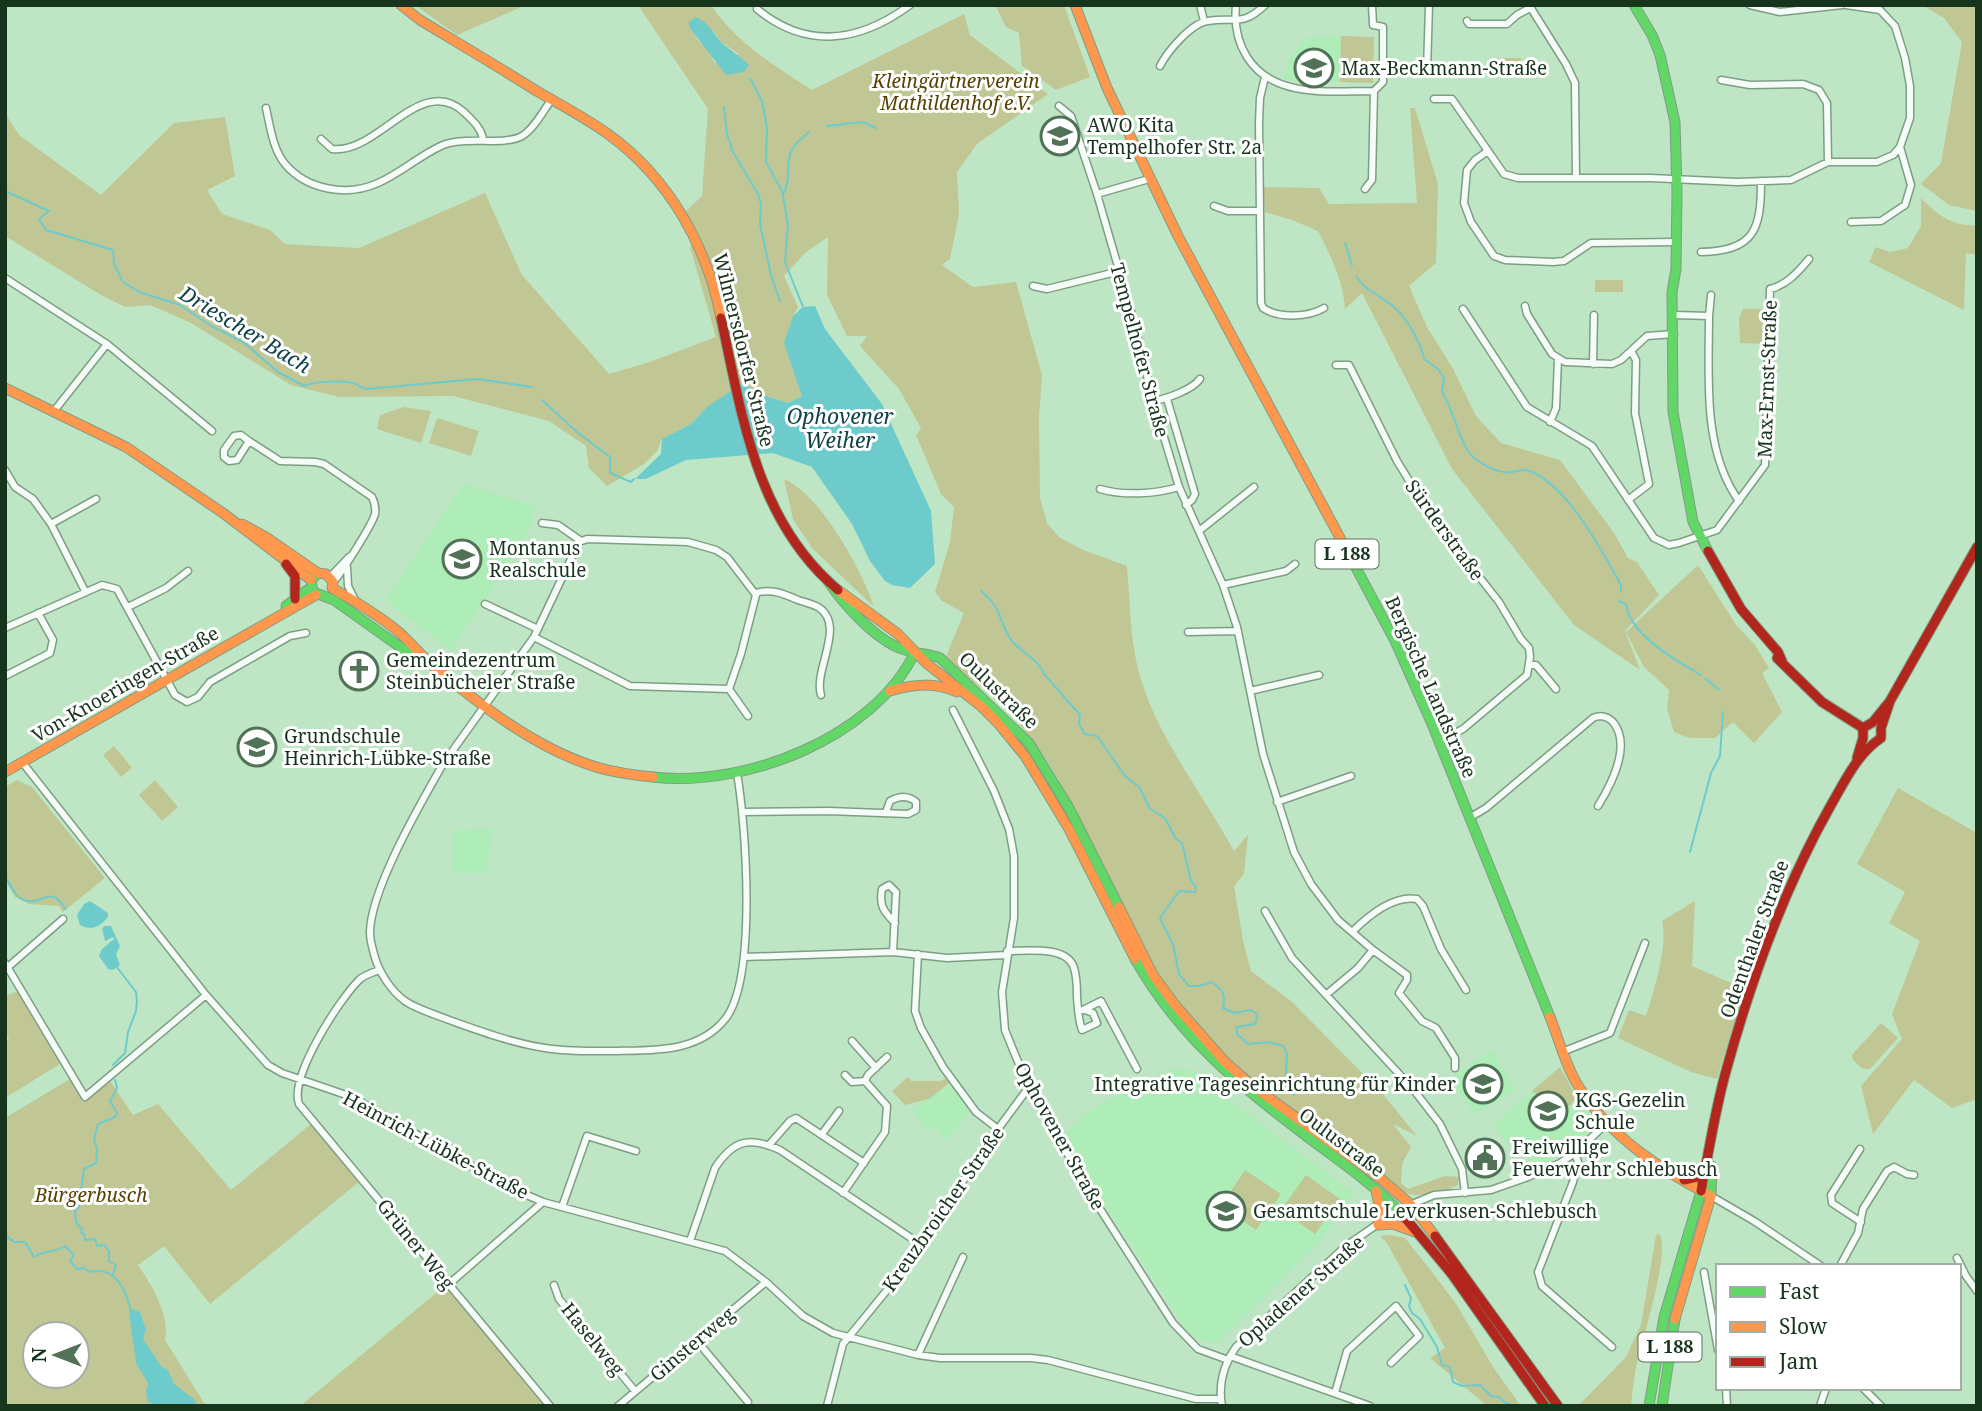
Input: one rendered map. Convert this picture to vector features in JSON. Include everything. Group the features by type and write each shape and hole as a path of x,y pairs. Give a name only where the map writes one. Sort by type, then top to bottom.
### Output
{"main road":[{"name":"Wilmersdorfer Straße","path":"401,5 448,38 608,134 634,155 657,180 676,205 705,261 713,284 744,429 760,475 786,524 827,579 908,642 915,652"},
{"name":"Bergische Landstraße","path":"1075,5 1107,88 1178,236 1395,641 1577,1085 1606,1123 1637,1150 1706,1193"},
{"path":"1634,5 1652,35 1667,77 1675,122 1678,292 1674,315 1673,412 1683,471 1700,524 1701,536 1721,576 1782,661 1822,702 1866,737 1877,725 1977,547"},
{"path":"5,388 127,447 322,585 358,604 395,630 421,651 431,664 513,726 561,753 613,771 672,778 737,773 809,749 852,723 888,692 908,668 915,652"},
{"path":"231,519 266,537 322,585 417,659 431,664"},
{"path":"275,552 295,576 295,599"},
{"name":"Von-Knoeringen-Straße","path":"262,625 295,599 322,585"},
{"name":"Von-Knoeringen-Straße","path":"5,772 262,625 276,620 322,585"},
{"name":"Oulustraße","path":"915,652 924,663 979,705 1007,734 1039,777 1068,825 1138,967 1171,1016 1209,1059 1247,1092 1374,1187 1398,1210 1456,1280 1545,1406"},
{"name":"Oulustraße","path":"915,652 940,658 1028,743 1069,808 1153,975 1199,1034 1225,1062 1254,1087 1381,1179 1410,1204 1457,1263 1558,1406"},
{"path":"888,692 921,683 949,688 960,694 1007,734"},
{"name":"Odenthaler Straße","path":"1706,1193 1725,1073 1769,940 1807,850 1855,764 1866,737 1881,738 1877,725"},
{"name":"Odenthaler Straße","path":"1706,1193 1708,1162 1714,1138"},
{"path":"1694,1213 1694,1201 1684,1180 1697,1177 1708,1162"},
{"path":"1374,1187 1380,1200 1378,1225 1393,1224 1420,1235"},
{"name":"L 188","path":"1649,1406 1664,1317 1694,1213 1706,1193"},
{"name":"L 188","path":"1662,1406 1675,1318 1706,1193"}],"street":[{"path":"757,9 772,22 788,30 824,37 875,26 910,5"},
{"path":"1200,5 1204,21"},
{"path":"1236,5 1234,20 1239,44 1250,62 1265,77 1287,86 1319,92 1374,92"},
{"path":"1160,66 1169,49 1204,21 1251,18 1265,5"},
{"path":"1365,189 1372,180 1374,92 1383,82 1383,27 1373,25 1372,5"},
{"path":"1427,71 1429,5"},
{"path":"1434,99 1452,99 1504,174 1518,178 1791,180 1828,162 1877,162 1893,155 1900,148 1910,118 1910,86 1895,26 1880,10 1844,5 1780,9 1749,5"},
{"path":"1467,21 1469,24 1507,24 1530,7 1575,83 1576,178"},
{"path":"1265,77 1260,98 1259,123 1261,303 1269,312 1285,315 1315,313 1324,308"},
{"path":"1721,80 1750,85 1803,85 1819,90 1827,103 1828,162"},
{"path":"266,108 284,162 306,181 335,190 356,190 372,186 443,145 483,139 519,138 528,131 552,99"},
{"path":"321,139 332,149 343,148 372,135 426,102 439,100 460,108 478,126 483,139"},
{"name":"Tempelhofer Straße","path":"1059,106 1071,116 1097,194 1179,487 1223,585 1238,631 1264,754 1277,802 1301,868 1326,905 1352,932 1407,975 1399,993 1422,1021 1436,1028 1455,1058 1455,1068"},
{"path":"1851,222 1881,221 1905,205 1911,185 1900,148"},
{"path":"1488,152 1475,160 1467,170 1464,203 1471,222 1494,256 1505,261 1553,262 1564,261 1591,243 1676,242"},
{"path":"1097,194 1149,178"},
{"path":"1701,252 1728,250 1751,235 1758,224 1761,209 1761,181"},
{"path":"1214,206 1228,211 1261,211"},
{"name":"Max-Ernst-Straße","path":"1701,536 1717,530 1763,470 1767,460 1770,289 1779,287 1793,277 1810,259"},
{"path":"1032,286 1047,289 1120,271"},
{"path":"5,278 107,344 212,431"},
{"path":"1711,295 1709,400 1716,445 1725,477 1740,502"},
{"path":"1525,306 1552,354 1565,362 1617,363 1647,336 1674,334"},
{"path":"1463,309 1527,407 1592,446 1648,531 1660,542 1669,545 1701,536"},
{"path":"1593,364 1594,315"},
{"path":"1674,315 1709,316"},
{"path":"54,411 107,344"},
{"path":"1628,500 1649,484 1635,413 1636,360 1631,351"},
{"path":"1550,422 1556,408 1558,359"},
{"name":"Sürderstraße","path":"1336,365 1349,365 1396,461 1429,513 1499,602 1529,648 1530,665 1536,666 1556,689"},
{"path":"1153,401 1167,399 1200,379"},
{"name":"Tempelhofer Straße","path":"1167,399 1195,494 1186,505"},
{"path":"249,441 237,460 229,461 223,457 224,450 234,436 241,435 280,461 324,464 372,497 376,510 373,520 348,561 322,585"},
{"path":"5,470 15,488 33,499 51,524 85,591"},
{"path":"1100,489 1110,492 1147,492 1179,487"},
{"path":"1199,531 1254,487"},
{"path":"51,524 96,499"},
{"path":"542,523 558,525 581,541 656,540 700,545 722,553 756,593"},
{"path":"581,541 534,637 443,764 394,856 373,910 370,934 379,970 404,1000 417,1008 511,1041 568,1050 669,1050 705,1037 727,1016 739,992 744,957 744,812 737,773"},
{"path":"348,561 348,586 358,604"},
{"path":"1223,585 1286,571 1296,564"},
{"path":"128,607 166,588 188,571"},
{"path":"5,628 102,585 117,589 179,700 192,701 210,682 290,636 306,634"},
{"path":"756,593 774,591 818,607 827,616 830,636 819,684 821,695"},
{"path":"729,689 756,593"},
{"path":"485,604 538,629"},
{"path":"5,676 50,653 53,640 38,613"},
{"path":"1188,632 1238,631"},
{"path":"534,637 630,686 729,689"},
{"path":"1438,741 1457,734 1474,720 1527,675 1530,665"},
{"path":"1250,691 1319,675"},
{"path":"729,689 748,716"},
{"name":"Ophovener Straße","path":"953,710 994,791 1009,829 1014,856 1014,911 1002,992 1005,1030 1029,1087 1104,1216 1173,1323 1198,1349 1370,1406"},
{"path":"1469,818 1486,808 1588,721 1601,716 1609,719 1615,726 1621,746 1606,793 1598,806"},
{"name":"Heinrich-Lübke-Straße","path":"22,762 206,995 268,1065 352,1097 508,1187 543,1202 731,1254 803,1317 833,1333 918,1355 954,1359 1048,1360 1196,1399 1221,1402"},
{"path":"1277,802 1351,776"},
{"path":"744,812 908,814 916,810 916,802 911,797 897,797 890,801 886,812"},
{"path":"893,952 895,923 896,892 889,884 882,889 880,905 883,912 895,923"},
{"path":"1352,932 1376,911 1408,897 1417,899 1423,906 1447,960 1466,990"},
{"path":"1265,911 1292,958 1413,1089 1440,1124 1462,1169 1465,1193"},
{"path":"63,919 6,965 85,1097 206,995"},
{"path":"1562,1052 1610,1033 1645,943"},
{"path":"1327,994 1373,950"},
{"path":"744,957 893,952 947,958 1007,953 1060,954 1074,968 1082,1010 1101,1001 1137,1069"},
{"path":"918,954 915,1011 921,1028 943,1067 976,1112 998,1129"},
{"path":"299,1079 308,1056 347,995 361,978 379,970"},
{"path":"852,1041 876,1068"},
{"path":"845,1075 852,1082 865,1081 887,1056"},
{"name":"Grüner Weg","path":"299,1079 296,1095 299,1104 550,1406"},
{"path":"843,1193 885,1132 887,1106 865,1081"},
{"name":"Kreuzbroicher Straße","path":"827,1406 839,1356 848,1338 923,1246 998,1129 1029,1087"},
{"path":"822,1134 839,1111"},
{"path":"769,1145 790,1121 796,1118 864,1163"},
{"name":"Opladener Straße","path":"1221,1402 1221,1381 1236,1347 1346,1246 1410,1204 1434,1195 1502,1188 1550,1168 1575,1153 1606,1123"},
{"path":"562,1207 587,1136 636,1151"},
{"path":"690,1241 715,1168 728,1150 737,1144 757,1142 769,1145 923,1246"},
{"path":"1860,1149 1831,1195 1832,1203 1861,1222"},
{"path":"1575,1153 1578,1162 1573,1182 1538,1272 1542,1286 1612,1347"},
{"path":"1841,1264 1858,1233 1863,1209 1888,1171 1894,1167 1914,1175"},
{"name":"Bergische Landstraße","path":"1706,1193 1818,1264"},
{"path":"449,1284 543,1202"},
{"path":"918,1355 963,1257"},
{"path":"1957,1258 1960,1264"},
{"path":"1961,1266 1977,1291"},
{"path":"1704,1272 1716,1339"},
{"name":"Ginsterweg","path":"618,1406 766,1282"},
{"name":"Haselweg","path":"554,1285 559,1299 635,1391"},
{"path":"1335,1393 1347,1351 1396,1306 1403,1311 1419,1336 1391,1363"},
{"path":"697,1341 748,1402"},
{"path":"1865,1390 1881,1406"}],"shaded area":[{"name":"Max-Beckmann-Straße","path":"1341,36 1340,82 1283,80 1291,55 1307,37"},
{"name":"AWO Kita Tempelhofer Str. 2a","path":"1050,122 1060,123 1065,127 1071,144 1053,151"},
{"name":"Montanus Realschule","path":"464,484 528,504 536,502 530,527 451,650 385,600"},
{"path":"493,829 486,874 451,872 453,830"},
{"name":"Integrative Tageseinrichtung für Kinder","path":"1492,1050 1516,1090 1474,1115 1450,1078"},
{"name":"KGS-Gezelin Schule","path":"1560,1067 1596,1126 1564,1155 1534,1167 1523,1146 1514,1152 1493,1125"},
{"name":"Gesamtschule Leverkusen-Schlebusch","path":"1171,1069 1193,1070 1355,1194 1319,1242 1217,1343 1194,1336 1185,1327 1099,1195 1065,1134 1085,1114 1109,1099"},
{"path":"952,1085 971,1109 946,1140 935,1126 927,1131 912,1110 928,1097"}],"green space":[{"path":"415,5 526,5 457,35"},
{"name":"Kleingärtnerverein Mathildenhof e.V.","path":"638,5 674,5 676,8 679,5 711,5 744,42 812,90 964,14 970,35 1048,94 977,144 957,172 959,214 950,259 942,265 973,287 1016,282 1042,375 1039,417 1040,498 1047,523 1059,537 1083,550 1127,566 1135,656 1156,717 1180,763 1234,851 1248,835 1244,874 1234,886 1251,971 1291,1001 1381,1092 1417,1136 1393,1124 1411,1147 1402,1164 1401,1183 1408,1189 1445,1176 1459,1177 1458,1185 1432,1194 1405,1193 1254,1083 1216,1047 1183,1008 1140,944 1061,784 1034,742 1003,708 945,659 964,613 942,601 935,592 950,542 954,507 941,494 916,435 921,428 899,389 860,346 867,336 847,336 827,295 828,237 806,252 784,276 798,307 793,316 794,370 802,396 788,403 760,394 708,406 691,424 662,439 657,451 644,464 607,486 589,468 586,446 549,421 453,396 339,397 291,385 191,323 150,305 125,307 5,236 5,113 19,135 101,195 174,123 225,117 235,176 207,190 222,214 270,230 285,244 359,248 485,193 522,275 609,374 716,337 690,247 699,240 686,211 702,196 708,109","holes":["715,33 721,42 739,54 715,63 695,37"]},
{"path":"995,5 1064,5 1090,77 1056,90 1022,66 1019,33 1006,27"},
{"path":"1922,5 1975,5 1977,10 1977,211 1949,205 1921,184 1941,163 1962,42 1944,18"},
{"path":"1341,36 1374,37 1373,83 1340,82"},
{"path":"1494,58 1521,58 1520,75 1494,77"},
{"path":"1410,108 1415,108 1438,184 1436,263 1409,286 1427,327 1452,367 1476,416 1501,443 1560,460 1614,533 1628,558 1637,562 1659,595 1625,631 1640,670 1574,625 1452,469 1362,293 1345,309 1339,278 1318,231 1265,212 1263,187 1319,188 1329,204 1417,203"},
{"path":"1921,198 1946,219 1960,224 1977,225 1977,255 1966,253 1964,310 1869,262 1876,247 1890,252 1908,248 1921,226"},
{"path":"1595,280 1623,280 1623,292 1595,292"},
{"path":"1743,309 1764,309 1763,344 1740,343 1739,318"},
{"path":"404,407 431,411 421,443 377,429 380,415"},
{"path":"437,418 479,431 471,456 429,443"},
{"path":"784,479 797,487 825,516 850,554 874,607 812,548 793,519"},
{"path":"1698,565 1736,625 1755,645 1769,668 1762,673 1782,712 1754,743 1733,722 1715,738 1690,738 1674,732 1667,708 1669,690 1644,667 1626,632"},
{"path":"114,746 132,768 121,777 103,755"},
{"path":"17,780 32,787 105,878 63,912 59,906 29,904 15,897 5,879 5,787"},
{"path":"155,780 178,807 162,821 139,795"},
{"path":"1898,788 1977,833 1977,1099 1952,1108 1914,1080 1873,1134 1861,1086 1902,1039 1892,1014 1920,941 1889,923 1905,892 1857,864"},
{"path":"1695,901 1692,966 1745,989 1717,1079 1691,1072 1618,1038 1629,1010 1646,1016 1662,955 1662,921"},
{"path":"18,991 60,1064 5,1098 5,1041 9,1039 5,1029 5,996"},
{"path":"1881,1023 1898,1038 1870,1069 1863,1069 1853,1060 1852,1055"},
{"path":"1560,1067 1577,1098 1565,1110 1556,1101 1552,1105 1532,1091"},
{"path":"908,1077 911,1081 940,1081 950,1077 953,1080 929,1099 905,1105 892,1091"},
{"name":"Bürgerbusch","path":"70,1079 83,1100 110,1081 133,1115 158,1104 231,1190 311,1124 360,1181 210,1304 164,1246 138,1265 162,1310 165,1340 206,1406 5,1406 5,1118"},
{"path":"1245,1170 1281,1194 1256,1230 1221,1206"},
{"path":"1306,1175 1340,1199 1315,1234 1281,1210"},
{"path":"1660,1234 1662,1245 1658,1281 1635,1373 1631,1406 1578,1406 1626,1357 1641,1325 1656,1235"},
{"path":"1380,1236 1405,1238 1432,1272 1456,1304 1495,1370 1521,1406 1487,1406 1430,1358 1445,1348 1387,1243"},
{"path":"447,1284 547,1406 300,1406"}],"water":[{"path":"696,17 749,65 744,72 726,75 689,27 689,22"},
{"name":"Ophovener Weiher","path":"815,306 825,329 882,404 931,511 935,564 910,588 885,581 870,561 852,524 812,467 773,453 686,460 646,479 635,479 661,454 662,439 691,424 708,406 743,383 760,394 788,403 802,396 784,343 793,316 803,307"},
{"path":"90,901 108,913 102,923 92,928 80,925 77,915 84,904"},
{"path":"111,926 120,946 116,954 120,965 113,970 108,969 99,956 102,949 114,939 113,937 105,941 102,928"},
{"path":"131,1309 140,1312 146,1330 143,1339 161,1366 168,1370 174,1384 194,1399 198,1406 156,1406 148,1402 148,1383 136,1363 129,1313"}],"waterway":[{"path":"750,78 762,101 767,128 766,162 782,191 788,225 785,262 803,307"},
{"path":"724,107 727,134 733,152 761,204 760,224 771,275 780,301"},
{"path":"827,126 863,122 876,128"},
{"path":"783,195 791,151 809,132"},
{"name":"Driescher Bach","path":"5,191 49,211 39,219 46,230 113,250 114,264 123,282 139,292 180,305 211,326 243,342 278,372 304,386 338,382 356,384 367,389 477,379 532,387"},
{"path":"1345,243 1352,265"},
{"path":"1356,276 1364,286 1399,312 1413,331 1424,359 1438,369 1444,378 1442,392 1468,451 1481,463 1493,469 1505,472 1524,470 1546,480 1583,522 1621,585 1621,592"},
{"name":"Driescher Bach","path":"542,400 610,457 610,473 631,482 634,479"},
{"path":"981,591 995,606 1010,639 1037,663 1080,715 1079,724 1085,734 1097,736 1125,776 1140,788 1150,809 1165,818 1176,839 1182,843 1191,881 1196,887 1195,892 1179,891 1160,918 1173,945 1179,974 1189,986 1212,982 1216,985 1224,996 1223,1008 1234,1013 1251,1010 1258,1015 1255,1024 1237,1027 1237,1034 1248,1044 1268,1042 1283,1046 1287,1054 1286,1077 1294,1095"},
{"path":"1619,601 1626,604 1636,626 1655,646 1701,675"},
{"path":"1705,678 1719,690"},
{"path":"1690,852 1711,773 1720,756 1723,712"},
{"path":"5,876 14,891 26,901 54,897 66,909"},
{"path":"113,1065 125,1053 137,1001 136,992 116,966"},
{"path":"113,1275 116,1265 109,1261 109,1251 104,1245 97,1246 95,1239 85,1240 82,1229 76,1223 75,1211 79,1207 84,1169 96,1163 97,1149 94,1139 98,1124 115,1117 117,1113 110,1101 117,1088 115,1080"},
{"path":"5,1235 14,1242 25,1242 34,1257 65,1246 74,1255 70,1261 77,1269 106,1272 118,1280 131,1310"},
{"path":"1405,1285 1411,1298 1409,1306 1412,1313 1420,1319 1437,1347 1442,1365 1450,1367 1453,1382 1462,1386 1480,1385 1491,1396 1499,1397 1514,1406"}],"traffic: fast":[{"path":"1634,5 1652,35 1660,55 1675,122 1677,193 1676,269 1672,292 1673,412 1693,522 1708,551"},
{"path":"1346,549 1395,641 1432,724 1550,1017"},
{"path":"318,573 311,580 313,592 334,600 417,659 430,663"},
{"path":"828,581 871,630 902,649 940,658 1029,743 1069,808 1119,907"},
{"path":"286,606 310,588"},
{"path":"653,777 689,778 727,774 765,765 803,751 838,732 870,709 896,683 915,652"},
{"path":"1135,959 1170,1011 1211,1056 1256,1097 1367,1182 1401,1213"},
{"path":"1711,1196 1712,1166"},
{"path":"1649,1406 1664,1317 1701,1191"},
{"path":"1662,1406 1675,1319"}],"traffic: slow":[{"path":"401,5 420,20 591,122 630,152 667,193 682,216 706,265 721,318"},
{"path":"1075,5 1107,88 1178,236 1346,549"},
{"path":"5,388 126,447 223,513 311,580"},
{"path":"242,524 318,573 326,574 333,582 332,588"},
{"path":"332,588 391,626 433,666 488,709 527,735 590,765 605,770 653,777"},
{"path":"838,590 898,634 926,663 982,707 1025,756 1069,829 1135,959"},
{"path":"5,772 316,595"},
{"path":"890,691 924,685 957,692"},
{"path":"1119,907 1153,975 1175,1005 1225,1062 1254,1087 1381,1179 1410,1204 1435,1236"},
{"path":"1550,1017 1574,1079 1605,1121 1655,1163 1711,1196 1675,1319"},
{"path":"1376,1191 1380,1208 1378,1225 1393,1224 1415,1232"}],"traffic: jam":[{"path":"721,318 746,428 770,499 788,532 810,562 838,590"},
{"path":"1863,728 1873,722 1890,701 1977,547"},
{"path":"1708,551 1741,609 1778,652 1782,661"},
{"path":"286,564 295,576 295,599"},
{"path":"1777,658 1822,702 1863,728"},
{"path":"1701,1191 1726,1071 1770,935 1798,869 1831,805 1858,760 1881,738 1881,728 1890,701"},
{"path":"1857,758 1863,728"},
{"path":"1684,1180 1697,1177 1705,1166"},
{"path":"1401,1213 1451,1273 1545,1406"},
{"path":"1435,1236 1558,1406"}],"place":[{"name":"Max-Beckmann-Straße","path":"1314,68"},
{"name":"AWO Kita Tempelhofer Str. 2a","path":"1060,136"},
{"name":"Montanus Realschule","path":"462,559"},
{"name":"Gemeindezentrum Steinbücheler Straße","path":"359,671"},
{"name":"Grundschule Heinrich-Lübke-Straße","path":"257,747"},
{"name":"Integrative Tageseinrichtung für Kinder","path":"1483,1084"},
{"name":"KGS-Gezelin Schule","path":"1548,1111"},
{"name":"Freiwillige Feuerwehr Schlebusch","path":"1485,1158"},
{"name":"Gesamtschule Leverkusen-Schlebusch","path":"1226,1211"}]}
